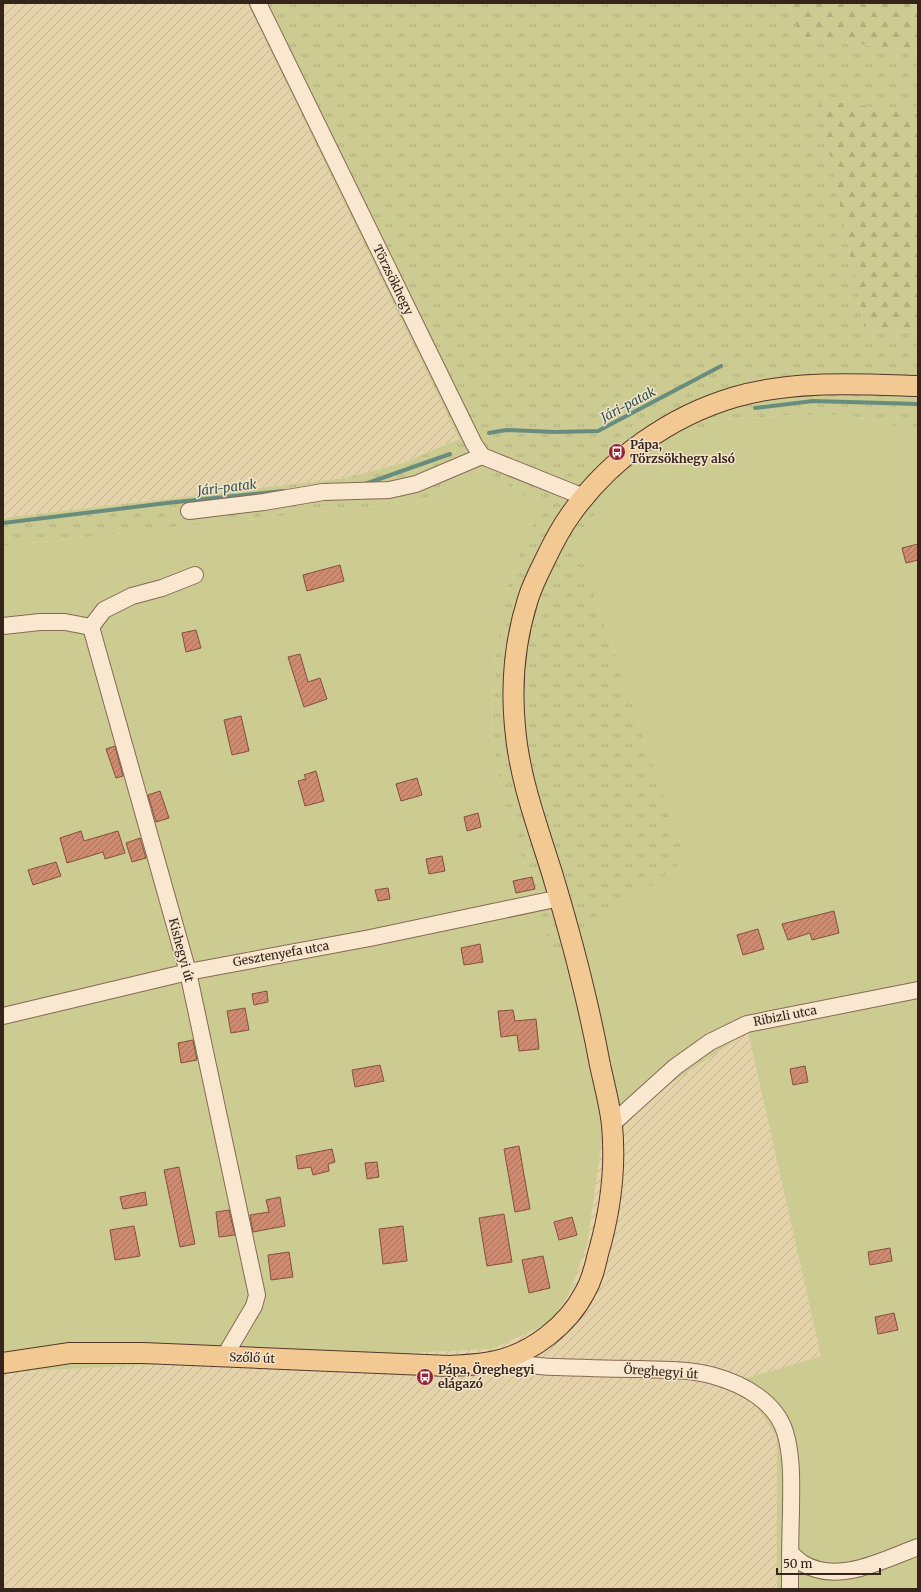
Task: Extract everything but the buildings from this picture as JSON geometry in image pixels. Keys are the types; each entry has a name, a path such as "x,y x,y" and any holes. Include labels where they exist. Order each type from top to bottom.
{"main road":[{"name":"Szőlő út","path":"3,1363 70,1353 143,1353 449,1366 486,1364 500,1361 521,1353 548,1336 569,1315 580,1302 592,1277 603,1236 611,1181 612,1124 589,1007 560,898 520,766 515,729 515,669 519,639 528,596 560,531 584,497 611,468 629,452 648,439 698,410 753,393 807,386 848,384 918,386"}],"street":[{"name":"Törzsökhegy","path":"258,3 474,444 482,456"},
{"path":"188,511 264,502 323,492 389,490 416,484 482,456 584,497"},
{"path":"3,626 40,622 65,622 91,627 104,610 132,596 162,588 195,575"},
{"name":"Kishegyi út","path":"91,627 188,972 257,1295 250,1312 224,1356"},
{"name":"Gesztenyefa utca","path":"3,1016 188,972 370,938 560,898"},
{"name":"Ribizli utca","path":"612,1124 675,1067 710,1042 747,1024 918,990"},
{"name":"Öreghegyi út","path":"500,1361 552,1367 678,1370 714,1376 737,1384 752,1393 773,1410 785,1431 791,1482 790,1589"},
{"path":"790,1553 802,1563 814,1568 832,1571 852,1570 918,1547"}],"shaded area":[{"path":"3,3 247,3 459,439 403,463 345,478 3,518"},
{"path":"748,1032 821,1356 722,1386 755,1404 777,1438 777,1589 3,1589 3,1372 492,1349 587,1245 603,1134 670,1084"}],"green space":[{"path":"247,3 789,3 799,36 918,52 918,113 820,101 865,330 918,332 918,431 849,415 793,415 721,420 575,539 686,859 554,961 501,792 491,734 496,656 502,602 518,558 478,465 423,501 3,546 3,518 345,478 403,463 459,439"},
{"path":"789,3 918,3 918,52 799,36"},
{"path":"819,100 918,113 918,332 865,330"},
{"path":"793,415 849,415 918,431 918,1589 777,1589 777,1438 755,1404 721,1386 821,1356 748,1032 670,1084 603,1134 587,1245 569,1294 551,1322 492,1349 3,1372 3,546 423,501 478,465 541,507 518,558 502,602 496,656 491,734 501,792 554,960 686,859 575,539 626,474 678,437 721,420"}],"waterway":[{"name":"Jári-patak","path":"489,433 506,430 555,432 598,431 721,366"},
{"name":"Jári-patak","path":"755,408 813,401 918,404"},
{"name":"Jári-patak","path":"365,484 450,454"},
{"name":"Jári-patak","path":"3,523 167,503 283,491"}],"place":[{"name":"Pápa, Törzsökhegy alsó","path":"617,452"},
{"name":"Pápa, Öreghegyi elágazó","path":"425,1377"}]}
